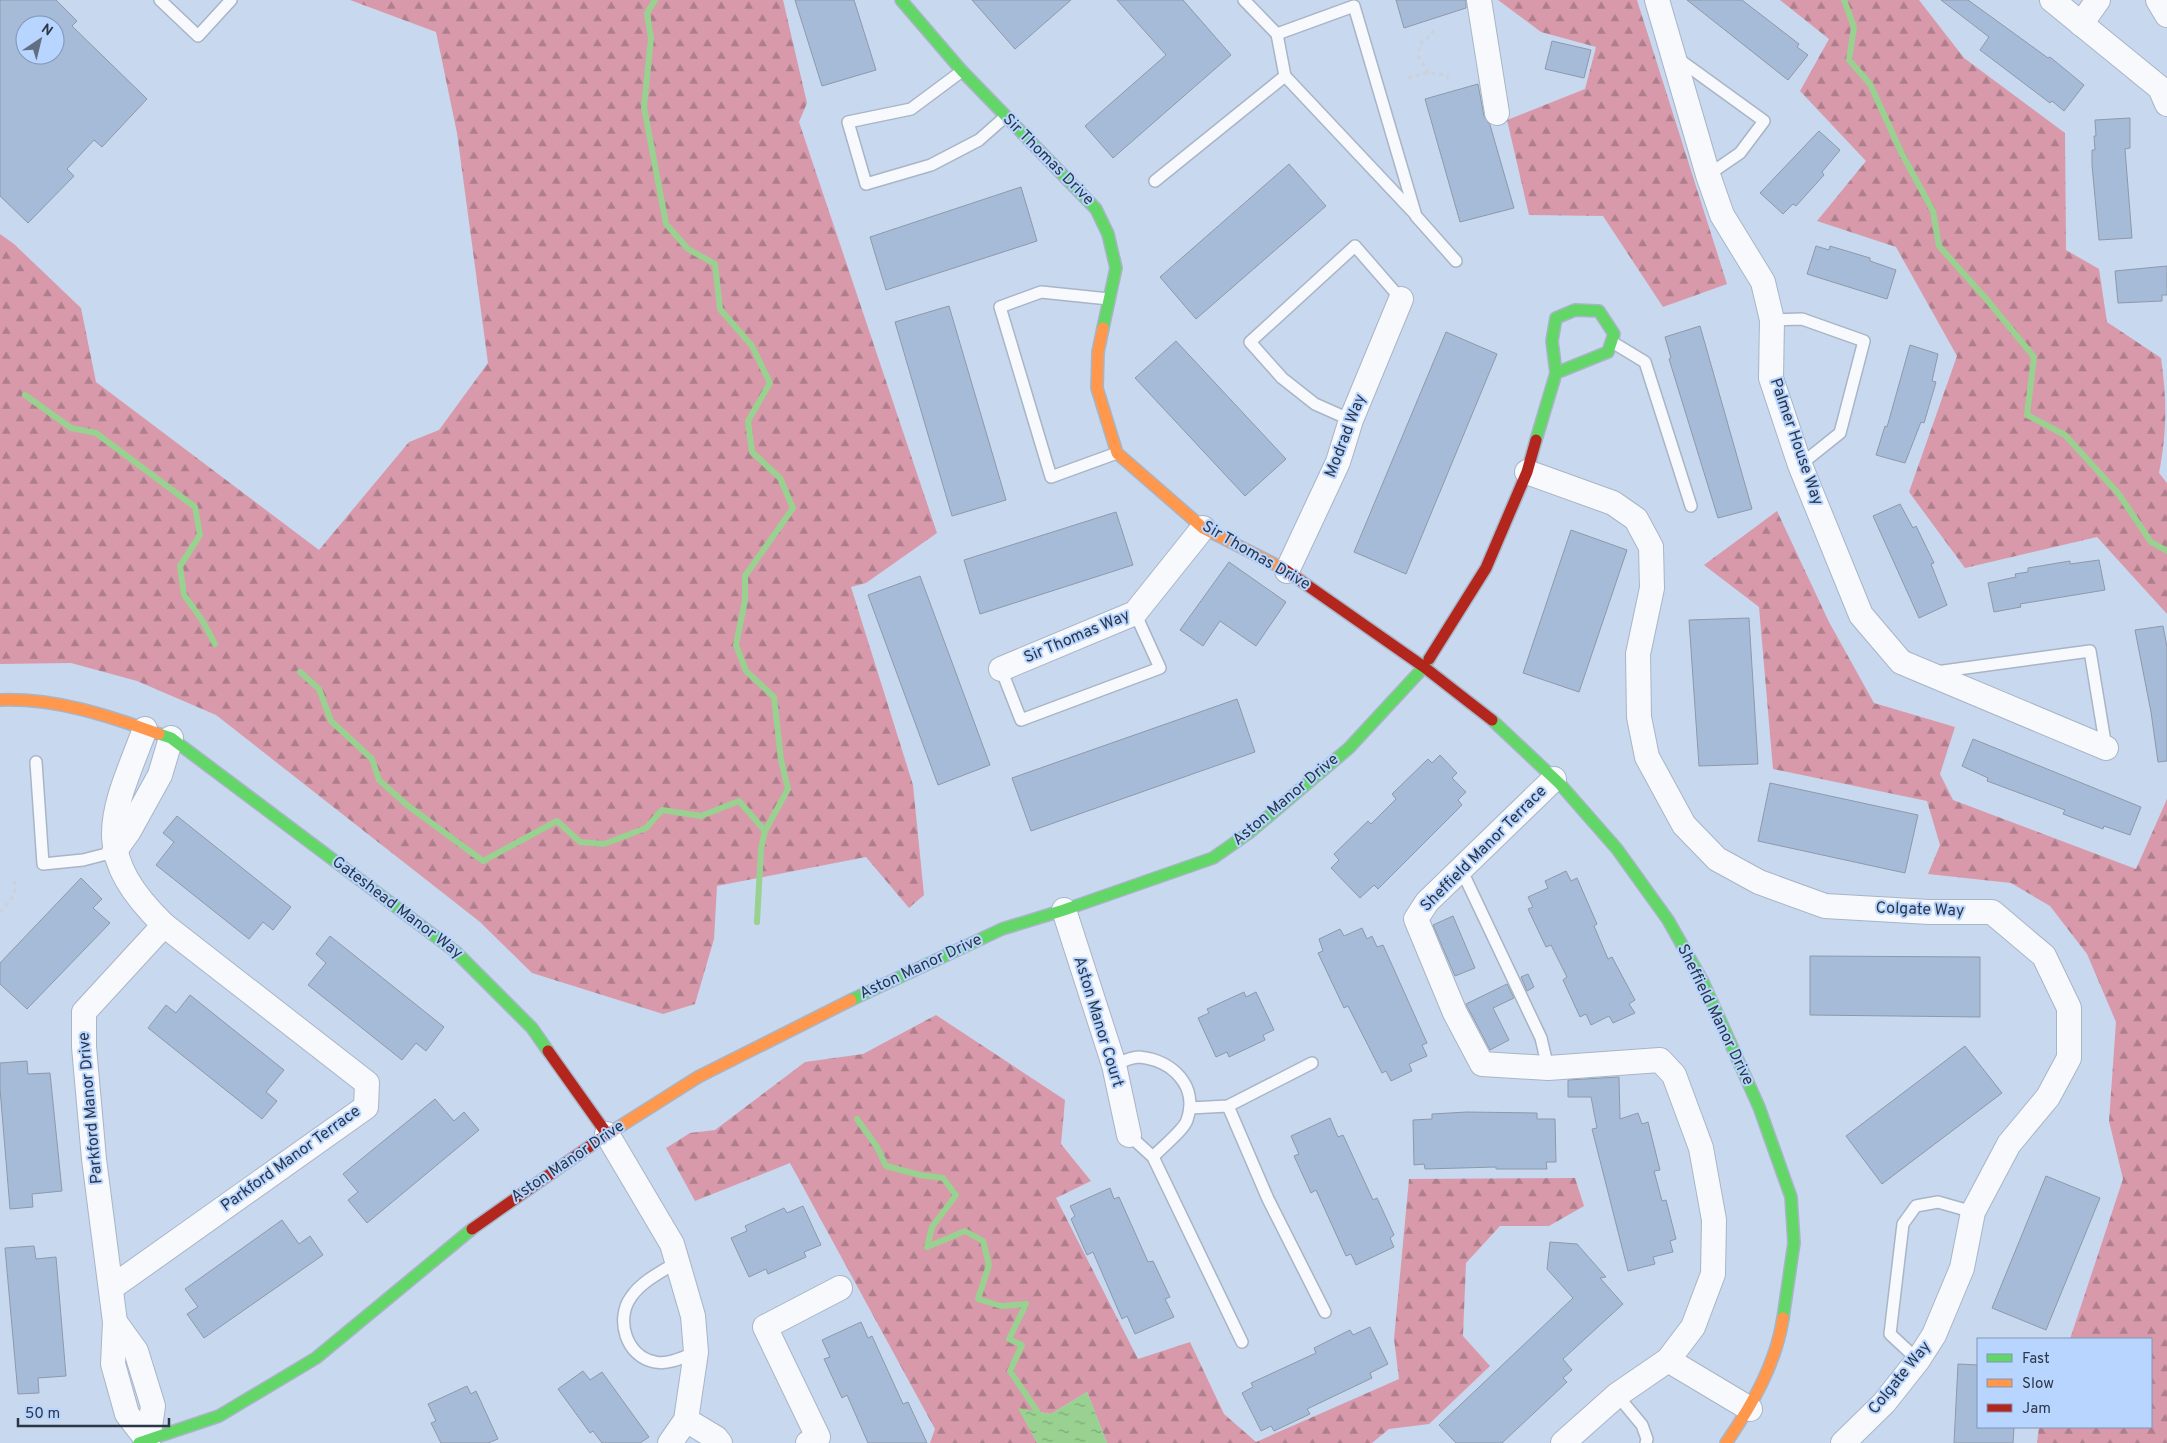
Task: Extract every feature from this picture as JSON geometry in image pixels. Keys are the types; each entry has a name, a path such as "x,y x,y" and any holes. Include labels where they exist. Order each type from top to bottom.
{"street":[{"name":"Sir Thomas Drive","path":"901,0 962,71 1096,209 1108,234 1116,268 1098,352 1097,388 1117,453 1204,528 1287,572 1424,668"},
{"path":"1479,0 1497,113"},
{"name":"Palmer House Way","path":"1657,0 1708,175 1722,215 1763,282 1772,320 1772,378 1800,464 1861,615 1901,662 2106,748"},
{"path":"2052,0 2160,88 2167,104"},
{"path":"2081,24 2098,0"},
{"name":"Modrad Way","path":"1287,572 1338,462 1351,420 1401,299"},
{"name":"Aston Manor Drive","path":"143,1442 219,1416 316,1358 478,1224 607,1134 698,1077 802,1023 1002,929 1064,910 1213,858 1250,832 1349,748 1424,668 1486,568 1527,472 1556,373 1552,340 1556,318 1575,310 1599,311 1614,334 1612,342"},
{"path":"1556,373 1608,352 1612,342"},
{"name":"Colgate Way","path":"1527,472 1613,503 1636,519 1651,547 1652,588 1638,654 1639,717 1646,757 1684,825 1717,859 1759,882 1825,906 1928,912 1992,912 2044,956 2069,1008 2069,1058 2048,1097 2009,1144 1973,1212 1962,1268 1934,1335 1918,1360 1884,1403 1843,1443"},
{"name":"Sir Thomas Way","path":"1001,669 1135,613 1204,528"},
{"name":"Sheffield Manor Drive","path":"1424,668 1490,718 1554,779 1617,849 1668,920 1703,982 1759,1107 1791,1197 1794,1243 1782,1326 1769,1368 1750,1410 1726,1443"},
{"name":"Gateshead Manor Way","path":"0,700 56,703 171,738 456,952 532,1028 607,1134 672,1244 693,1316 696,1352 686,1420"},
{"path":"145,729 122,786 116,808 114,852 122,873 144,905 164,925"},
{"path":"114,852 130,831 160,775 171,738"},
{"name":"Sheffield Manor Terrace","path":"1554,779 1427,902 1416,919 1455,1013 1482,1064 1548,1068 1660,1060 1674,1075 1701,1148 1714,1220 1713,1274 1693,1327 1668,1360 1617,1395 1563,1443"},
{"name":"Aston Manor Court","path":"1064,910 1114,1065 1129,1135"},
{"name":"Parkford Manor Drive","path":"143,1442 153,1406 136,1351 115,1322 94,1159 84,1047 84,1012 164,925"},
{"name":"Parkford Manor Terrace","path":"111,1288 366,1108 366,1083 164,925"},
{"path":"808,1443 818,1438 765,1327 840,1288"},
{"path":"1668,1360 1750,1410"},
{"path":"670,1443 686,1420 716,1438 720,1443"}],"lane":[{"path":"160,0 198,36 231,0"},
{"path":"1244,0 1277,34 1285,76 1456,261"},
{"path":"1277,34 1354,6 1416,216"},
{"path":"1673,55 1764,121 1740,152 1708,175"},
{"path":"962,71 911,109 848,122 866,184 931,164 979,140 1005,117"},
{"path":"1155,181 1285,76"},
{"path":"1351,420 1315,404 1282,378 1250,342 1355,246 1401,299"},
{"path":"1109,300 1041,292 1000,307 1051,477 1117,453"},
{"path":"1772,320 1802,319 1864,341 1840,433 1800,464"},
{"path":"1612,342 1644,362 1691,506"},
{"path":"1001,669 1020,720 1160,668 1135,613"},
{"path":"1928,674 2090,651 2106,748"},
{"path":"36,762 43,864 83,860 114,852"},
{"path":"1462,869 1541,1038 1548,1068"},
{"path":"1114,1065 1137,1057 1162,1062 1181,1077 1191,1100 1187,1122 1153,1156"},
{"path":"1190,1108 1228,1106 1312,1063"},
{"path":"1228,1106 1268,1199 1325,1312"},
{"path":"1129,1135 1153,1156 1242,1342"},
{"path":"1918,1360 1890,1334 1903,1224 1916,1206 1923,1204 1938,1202 1973,1212"},
{"path":"677,1262 642,1285 630,1298 623,1314 624,1334 636,1352 655,1362 675,1360 696,1352"},
{"path":"1617,1395 1642,1425 1648,1439 1646,1443"}],"path":[{"path":"1428,73 1420,57 1419,45 1432,34 1434,27"},
{"path":"1408,78 1428,73 1446,75 1449,81"},
{"path":"0,911 3,910 15,893 14,879"}],"green space":[{"path":"350,0 783,0 807,103 799,122 937,533 866,583 851,587 913,785 924,895 909,908 866,857 717,886 714,939 695,1004 663,1014 532,973 480,922 216,715 137,681 71,663 0,664 0,234 14,244 81,308 96,382 319,550 409,442 439,430 488,363 457,133 436,32"},
{"path":"1498,0 1637,0 1727,284 1663,307 1603,216 1529,215 1507,120 1585,89 1596,47 1541,32"},
{"path":"1780,0 1919,0 1964,58 2065,133 2066,250 2099,269 2107,322 2161,358 2165,416 2164,444 2159,473 2167,483 2167,614 2097,537 1965,568 1909,492 1957,356 1896,247 1817,221 1866,161 1800,91 1829,39"},
{"path":"1777,511 1829,622 1874,703 1955,727 1940,774 1953,800 2136,869 2167,799 2167,1443 2037,1443 2039,1428 2152,1428 2152,1338 2070,1338 2123,1179 2109,1121 2116,1022 2087,954 2050,906 2011,883 1928,874 1940,845 1927,801 1773,769 1759,607 1704,565"},
{"path":"936,1015 1065,1100 1061,1144 1091,1181 1056,1198 1138,1359 1190,1342 1224,1414 1256,1442 1399,1379 1394,1339 1409,1179 1575,1178 1584,1206 1549,1226 1500,1226 1466,1263 1463,1336 1490,1366 1429,1424 1389,1429 1372,1443 1107,1443 1087,1392 1051,1414 1019,1409 1037,1443 930,1443 935,1429 790,1163 695,1201 666,1148 690,1133 715,1130 805,1062 863,1054"}],"water":[{"path":"1087,1392 1107,1443 1037,1443 1018,1408 1051,1414"}],"building":[{"path":"0,0 56,0 77,21 72,26 147,99 102,147 94,140 67,169 74,176 28,223 0,196"},
{"path":"795,0 854,0 876,70 822,86"},
{"path":"972,0 1071,0 1015,49"},
{"path":"1117,0 1183,0 1231,55 1113,158 1085,126 1166,55"},
{"path":"1396,0 1466,0 1466,8 1404,28"},
{"path":"1687,0 1742,0 1799,44 1797,47 1808,55 1788,80"},
{"path":"1941,0 1968,0 2048,58 2050,57 2084,85 2064,111 2052,101 2050,103 1980,50 1989,37"},
{"path":"1552,41 1591,50 1584,78 1545,69"},
{"path":"1478,84 1484,116 1490,125 1514,208 1460,222 1425,99"},
{"path":"2130,118 2130,148 2125,149 2132,238 2099,240 2092,165 2092,150 2095,150 2094,136 2096,136 2095,120"},
{"path":"1819,131 1840,150 1822,172 1824,175 1796,206 1793,204 1783,214 1760,193"},
{"path":"1289,164 1326,206 1196,319 1160,277"},
{"path":"1021,187 1037,241 886,290 870,237"},
{"path":"1816,246 1829,250 1830,246 1870,258 1870,261 1896,270 1887,299 1807,274"},
{"path":"2167,266 2167,295 2162,295 2162,301 2118,303 2115,271"},
{"path":"949,306 1006,500 952,516 895,322"},
{"path":"1700,326 1752,509 1718,518 1669,359 1671,358 1665,337"},
{"path":"1446,332 1497,354 1406,574 1354,552"},
{"path":"1176,341 1286,459 1245,496 1135,378"},
{"path":"1910,345 1938,354 1932,381 1936,382 1924,423 1921,422 1905,463 1876,455 1885,426 1887,427"},
{"path":"1900,504 1913,528 1916,526 1934,563 1931,564 1947,605 1919,618 1873,516"},
{"path":"1116,512 1133,565 980,614 964,560"},
{"path":"1571,530 1627,550 1579,692 1523,673"},
{"path":"2099,560 2105,590 2020,604 2021,607 1994,612 1988,583 2016,577 2015,574 2028,572 2028,568 2070,561 2070,564"},
{"path":"1229,562 1286,602 1256,646 1220,621 1203,646 1180,630"},
{"path":"920,576 990,765 938,785 868,595"},
{"path":"1749,618 1758,764 1699,766 1689,620"},
{"path":"2163,626 2167,647 2167,761 2158,762 2151,712 2135,630"},
{"path":"1237,699 1255,752 1031,831 1012,778"},
{"path":"1973,739 2141,807 2130,835 2104,826 2103,829 2063,814 2065,810 1987,781 1988,778 1962,766"},
{"path":"1440,755 1457,773 1452,778 1466,792 1458,800 1462,805 1378,889 1374,885 1360,898 1331,868 1339,860 1334,854 1368,821 1371,824 1396,799 1392,794 1428,759 1432,763"},
{"path":"1770,783 1918,815 1905,873 1758,841"},
{"path":"177,816 291,907 273,930 263,922 249,939 156,865 174,842 163,833"},
{"path":"1566,871 1571,881 1577,878 1597,924 1594,926 1608,959 1612,957 1635,1000 1629,1004 1635,1013 1613,1023 1609,1016 1591,1025 1586,1014 1580,1017 1563,980 1567,977 1551,945 1546,947 1528,909 1533,907 1528,897 1548,888 1545,881"},
{"path":"81,878 102,899 93,908 110,923 27,1009 0,984 0,963"},
{"path":"1453,916 1475,968 1455,976 1433,925"},
{"path":"1362,928 1367,939 1372,936 1377,947 1383,945 1427,1043 1422,1045 1427,1056 1409,1064 1412,1071 1391,1081 1386,1071 1382,1073 1348,1006 1344,1008 1318,953 1323,951 1319,939 1340,929 1344,936"},
{"path":"330,936 444,1027 426,1051 416,1043 402,1060 308,985 326,963 316,954"},
{"path":"1810,956 1980,957 1980,1017 1810,1015"},
{"path":"1528,974 1534,987 1527,991 1521,977"},
{"path":"1507,984 1514,998 1493,1008 1509,1040 1490,1050 1466,1004"},
{"path":"1244,992 1246,997 1256,992 1274,1030 1263,1035 1265,1040 1229,1057 1227,1052 1216,1057 1198,1018 1209,1013 1207,1009"},
{"path":"190,995 284,1070 266,1092 277,1101 262,1119 148,1028 166,1005 176,1013"},
{"path":"1965,1046 2002,1093 1882,1184 1846,1136"},
{"path":"27,1061 28,1074 50,1073 62,1191 32,1194 33,1207 10,1209 0,1089 0,1063"},
{"path":"1619,1077 1620,1119 1638,1113 1642,1124 1648,1122 1660,1170 1654,1171 1662,1201 1666,1200 1676,1239 1670,1241 1673,1252 1653,1257 1655,1264 1628,1271 1592,1129 1597,1128 1591,1097 1568,1097 1568,1080"},
{"path":"435,1099 454,1121 464,1112 479,1130 367,1223 348,1200 358,1192 343,1174"},
{"path":"1467,1112 1537,1113 1537,1119 1555,1119 1556,1162 1546,1162 1547,1169 1496,1169 1496,1167 1425,1169 1424,1164 1414,1165 1413,1120 1432,1119 1432,1114"},
{"path":"1330,1118 1338,1137 1343,1135 1373,1200 1377,1198 1394,1235 1390,1238 1394,1247 1356,1265 1351,1254 1346,1256 1316,1190 1311,1193 1294,1156 1299,1154 1291,1136"},
{"path":"2046,1176 2100,1198 2046,1330 1992,1308"},
{"path":"1110,1188 1114,1199 1119,1197 1148,1262 1153,1261 1170,1297 1165,1299 1174,1317 1135,1334 1127,1316 1122,1319 1093,1252 1087,1255 1071,1219 1075,1216 1070,1206"},
{"path":"803,1206 821,1245 804,1252 806,1257 768,1274 766,1269 749,1277 731,1238 747,1231 745,1226 784,1208 787,1213"},
{"path":"282,1220 299,1244 310,1236 323,1255 204,1338 187,1314 198,1307 185,1289"},
{"path":"1550,1242 1577,1244 1606,1277 1600,1278 1623,1304 1563,1359 1572,1370 1563,1378 1567,1382 1502,1443 1456,1443 1439,1425 1573,1298 1547,1269"},
{"path":"34,1246 36,1259 56,1257 66,1376 38,1378 39,1393 18,1394 5,1248"},
{"path":"861,1322 868,1338 872,1336 903,1404 908,1402 927,1443 868,1443 847,1395 842,1398 824,1359 830,1357 822,1340"},
{"path":"1370,1327 1388,1364 1370,1373 1372,1378 1307,1409 1310,1414 1274,1431 1271,1426 1261,1431 1242,1393 1253,1387 1251,1383 1316,1353 1314,1348 1350,1330 1353,1335"},
{"path":"1958,1364 1977,1365 1977,1428 2014,1428 2013,1443 1954,1443"},
{"path":"583,1371 590,1380 602,1372 649,1437 640,1443 602,1443 593,1431 590,1433 558,1389"},
{"path":"467,1386 471,1394 476,1391 498,1439 488,1443 441,1443 431,1423 436,1421 428,1404"}],"waterway":[{"path":"655,0 647,13 651,38 644,107 666,224 688,249 715,264 720,309 752,346 770,383 748,421 752,452 780,478 793,508 745,576 745,600 736,645 746,671 774,697 781,760 788,789 765,831 761,849 757,922"},
{"path":"1844,0 1854,27 1849,60 1870,84 1902,154 1933,211 1939,246 2034,357 2027,415 2065,435 2118,493 2151,542 2167,551"},
{"path":"25,395 71,428 96,433 195,507 200,535 180,566 184,595 202,620 215,644"},
{"path":"300,672 319,689 331,721 372,759 379,780 407,805 483,861 557,821 580,842 604,844 646,828 662,810 701,816 739,801 765,831"},
{"path":"857,1119 877,1147 886,1166 920,1175 943,1178 956,1195 932,1227 927,1247 965,1231 983,1241 989,1265 978,1299 1001,1306 1026,1304 1009,1339 1022,1345 1010,1371 1037,1411"}],"traffic: fast":[{"path":"901,0 962,71 1096,209 1108,234 1116,268 1103,328"},
{"path":"1536,440 1556,373 1608,352 1614,334 1599,311 1575,310 1556,318 1552,341 1556,373"},
{"path":"851,1000 1002,929 1064,910 1213,858 1250,832 1349,748 1424,667 1429,659"},
{"path":"1492,720 1560,784 1617,849 1668,920 1703,982 1759,1107 1791,1197 1794,1243 1783,1318"},
{"path":"159,734 171,738 456,952 532,1028 548,1051"},
{"path":"139,1443 219,1416 316,1358 472,1229"}],"traffic: slow":[{"path":"1103,328 1098,352 1097,388 1117,453 1203,528 1284,569"},
{"path":"0,700 41,702 81,709 159,734"},
{"path":"600,1139 698,1077 851,1000"},
{"path":"1726,1443 1762,1384 1775,1352 1783,1318"}],"traffic: jam":[{"path":"1429,659 1486,568 1527,472 1536,440"},
{"path":"1284,569 1424,667 1492,720"},
{"path":"548,1051 607,1134"},
{"path":"472,1229 600,1139"}]}
